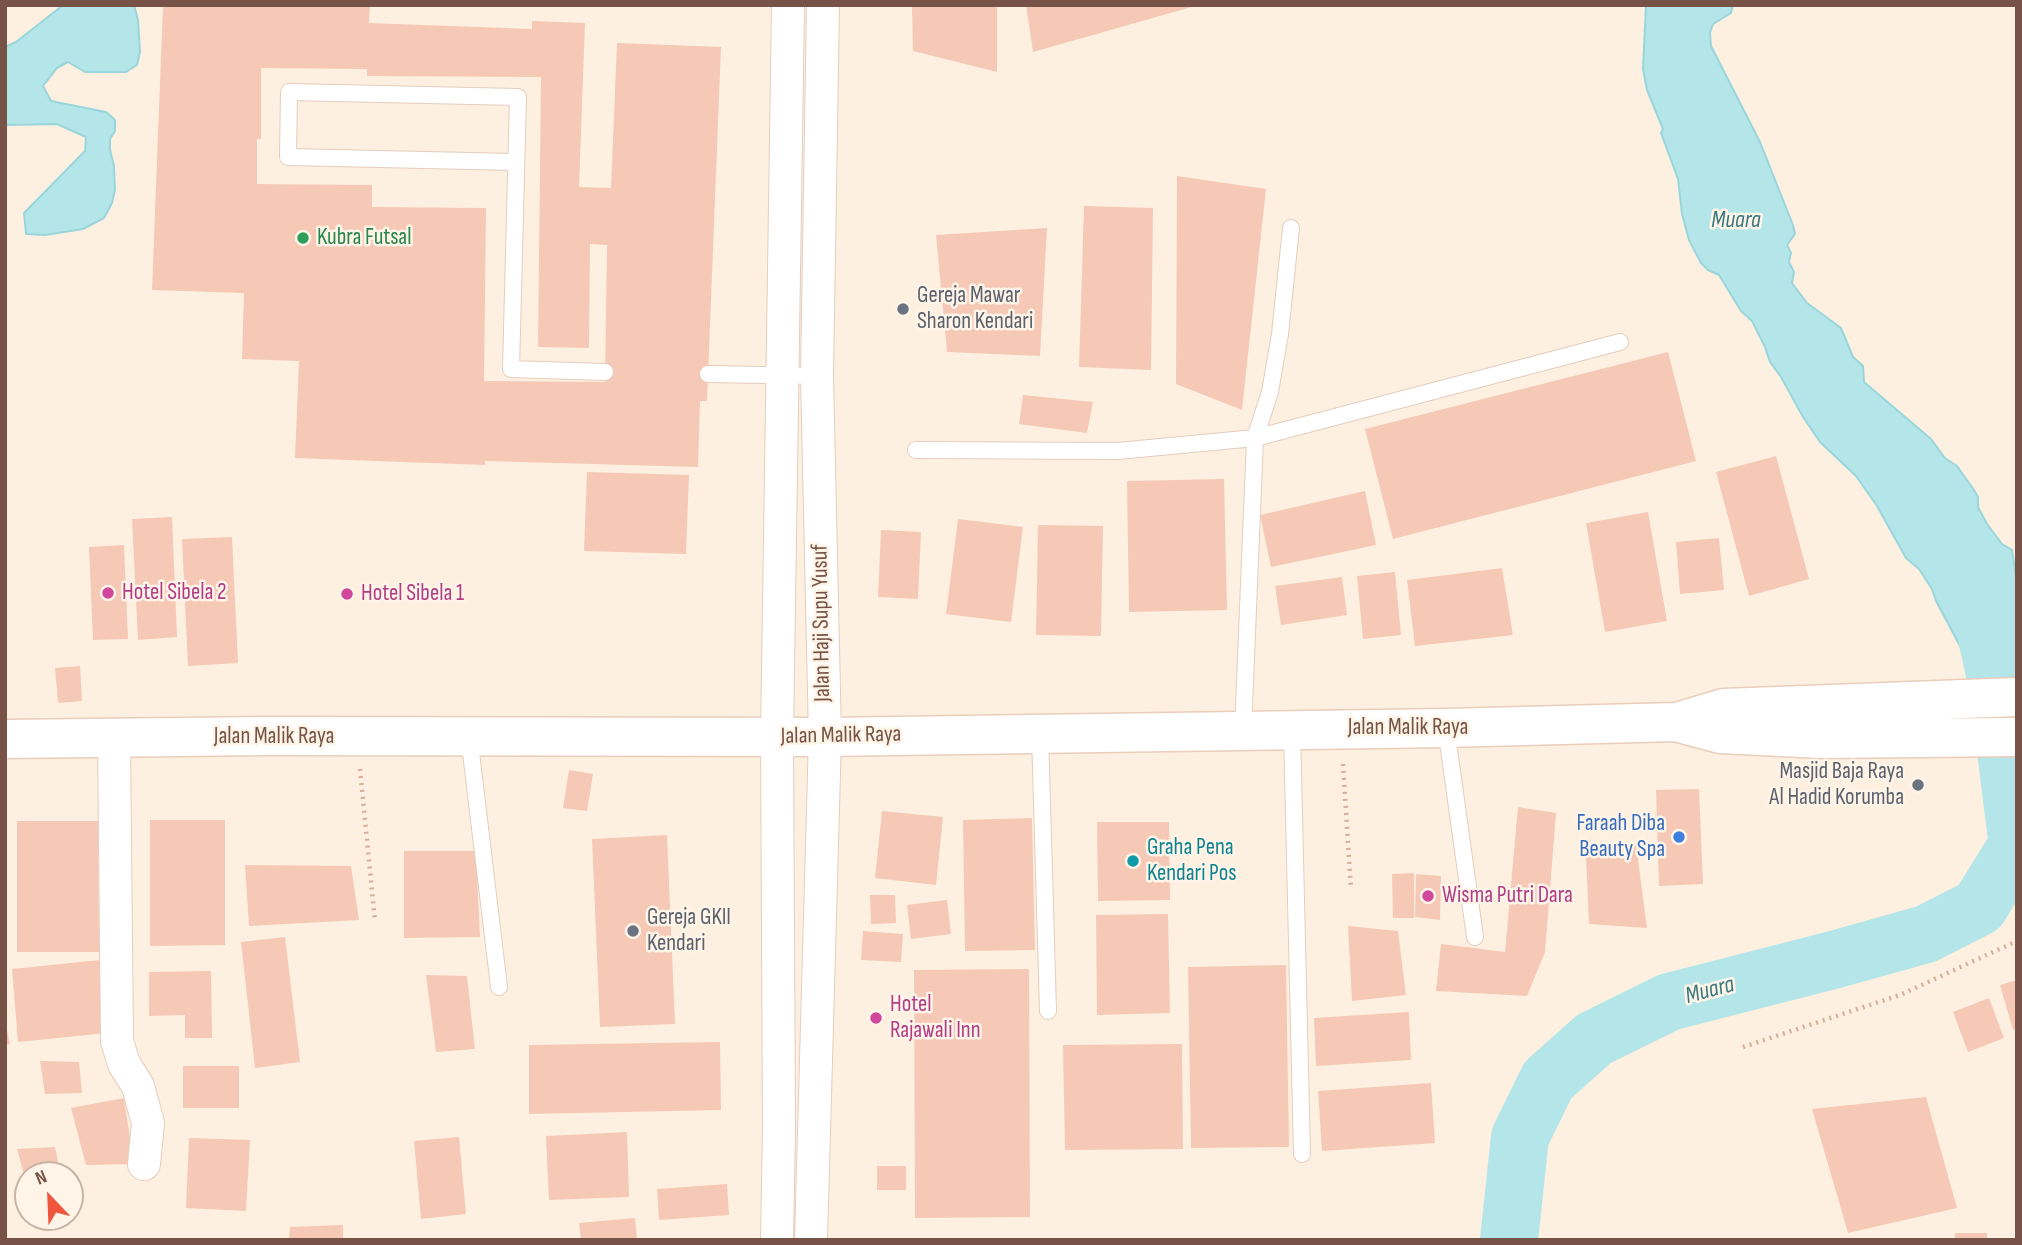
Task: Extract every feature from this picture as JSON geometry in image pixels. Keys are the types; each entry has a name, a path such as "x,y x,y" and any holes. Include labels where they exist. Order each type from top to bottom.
{"street":[{"name":"Jalan Haji Supu Yusuf","path":"777,1240 777,737 788,5"},
{"name":"Jalan Haji Supu Yusuf","path":"811,1240 825,737 817,376 823,5"},
{"path":"1677,722 1724,708 2017,697"},
{"name":"Jalan Malik Raya","path":"5,739 825,737 1677,722"},
{"path":"1677,722 1720,734 1823,739 2001,737"},
{"path":"114,738 117,1041 124,1064 138,1086 148,1123 144,1164"}],"lane":[{"path":"516,162 288,157 289,92 518,97 511,369 605,372"},
{"path":"1243,731 1255,438 1270,393 1291,228"},
{"path":"916,450 1118,451 1255,438 1620,342"},
{"path":"708,374 817,376"},
{"path":"1292,728 1302,1154"},
{"path":"1446,728 1475,937"},
{"path":"1040,733 1048,1011"},
{"path":"468,736 499,987"}],"path":[{"path":"1341,728 1351,889"},
{"path":"357,737 374,920"},
{"path":"1743,1047 1900,995 2017,941"}],"water":[{"path":"63,5 134,5 140,52 137,65 126,72 85,72 68,62 57,68 43,86 51,101 106,112 115,120 110,150 115,190 104,218 83,229 45,235 26,234 24,213 85,151 86,137 57,124 5,125 5,47 16,42"},
{"name":"Muara","path":"1646,5 1733,5 1731,13 1713,24 1710,33 1711,46 1760,142 1793,225 1795,234 1787,245 1791,253 1789,262 1794,272 1792,283 1807,303 1841,328 1853,357 1863,366 1864,382 1931,439 1945,458 1957,466 1978,497 1978,507 1987,524 2002,544 2012,550 2017,583 2017,687 1979,684 1932,589 1919,569 1906,558 1877,506 1856,476 1820,442 1803,417 1770,362 1752,321 1741,311 1719,275 1701,263 1689,240 1682,214 1678,179 1661,133 1663,129 1647,90 1643,69"}],"building":[{"path":"163,5 370,5 369,23 532,29 532,21 585,23 579,187 611,188 617,43 721,47 707,401 700,401 698,467 485,461 485,465 295,458 299,361 242,359 244,293 152,290","holes":["261,68 367,69 367,76 541,77 538,347 589,348 590,244 607,245 605,382 484,381 486,208 372,207 372,185 257,184 257,139 261,139"]},
{"path":"912,5 997,6 997,72 913,51"},
{"path":"1026,5 1195,5 1195,6 1033,52"},
{"path":"1177,176 1266,189 1242,410 1176,384"},
{"path":"1084,206 1153,208 1151,370 1079,367"},
{"path":"1047,228 1040,356 947,352 936,235"},
{"path":"1668,352 1696,461 1393,539 1365,429"},
{"path":"1023,395 1093,402 1087,433 1019,424"},
{"path":"1776,456 1809,579 1749,596 1716,472"},
{"path":"587,472 689,475 686,554 584,551"},
{"path":"1224,479 1227,610 1129,612 1127,481"},
{"path":"1365,491 1376,545 1271,567 1260,515"},
{"path":"1648,512 1667,621 1605,632 1586,523"},
{"path":"172,517 177,637 138,640 132,519"},
{"path":"958,519 1023,527 1011,622 946,614"},
{"path":"1038,525 1103,526 1101,636 1036,635"},
{"path":"881,530 921,532 918,599 878,597"},
{"path":"232,537 238,663 188,666 182,539"},
{"path":"1719,538 1724,590 1680,594 1676,542"},
{"name":"Hotel Sibela 2","path":"124,545 128,639 93,640 89,547"},
{"path":"1502,568 1513,635 1415,646 1407,580"},
{"path":"1395,572 1401,635 1363,639 1357,576"},
{"path":"1342,577 1347,615 1281,625 1275,586"},
{"path":"80,666 82,701 58,703 55,668"},
{"path":"569,770 593,774 587,811 563,808"},
{"name":"Faraah Diba Beauty Spa","path":"1699,789 1703,884 1659,886 1656,790"},
{"path":"1518,807 1556,813 1545,952 1527,996 1436,991 1441,944 1505,952"},
{"path":"882,811 943,817 936,885 875,878"},
{"path":"1032,818 1035,950 965,951 963,820"},
{"path":"150,820 225,820 225,945 150,946"},
{"path":"17,821 98,821 99,952 17,952"},
{"name":"Graha Pena Kendari Pos","path":"1097,822 1169,822 1170,900 1098,901"},
{"name":"Gereja GKII Kendari","path":"667,835 675,1024 600,1027 592,839"},
{"path":"1636,844 1647,928 1589,924 1586,856"},
{"path":"404,851 476,851 480,937 404,938"},
{"path":"245,865 351,866 359,920 249,926"},
{"path":"1414,873 1414,918 1393,918 1392,874"},
{"name":"Wisma Putri Dara","path":"1416,874 1441,876 1440,920 1415,917"},
{"path":"870,895 895,895 896,923 871,924"},
{"path":"947,900 951,934 911,939 907,905"},
{"path":"1168,914 1170,1013 1097,1015 1096,915"},
{"path":"1348,926 1398,931 1406,995 1352,1001"},
{"path":"863,931 903,934 901,962 861,960"},
{"path":"285,937 300,1062 255,1068 241,942"},
{"path":"100,960 107,1033 18,1042 12,969"},
{"path":"1286,965 1289,1147 1191,1148 1188,967"},
{"path":"1029,969 1030,1217 915,1218 914,970"},
{"path":"211,971 212,1038 185,1038 185,1015 149,1016 149,972"},
{"path":"426,975 467,976 475,1049 436,1052"},
{"path":"2017,980 2017,1029 2013,1030 2000,985"},
{"path":"1989,998 2004,1038 1968,1052 1953,1012"},
{"path":"1409,1012 1411,1060 1316,1066 1314,1018"},
{"path":"5,1020 10,1044 5,1045"},
{"path":"720,1042 721,1110 529,1114 529,1045"},
{"path":"1182,1044 1183,1149 1065,1150 1063,1045"},
{"path":"40,1061 79,1062 82,1093 45,1094"},
{"path":"183,1066 239,1066 239,1108 183,1108"},
{"path":"1431,1083 1435,1143 1322,1151 1318,1091"},
{"path":"1926,1097 1957,1208 1848,1233 1812,1109"},
{"path":"124,1098 134,1164 86,1165 71,1108"},
{"path":"627,1132 629,1197 549,1200 546,1136"},
{"path":"459,1137 466,1214 421,1219 414,1141"},
{"path":"189,1138 250,1140 246,1211 186,1208"},
{"path":"55,1147 58,1161 20,1161 17,1149"},
{"path":"877,1166 906,1166 906,1190 877,1190"},
{"path":"727,1184 729,1215 659,1220 657,1189"},
{"path":"635,1218 637,1240 581,1240 579,1223"},
{"path":"343,1225 343,1240 289,1240 290,1227"},
{"path":"1955,1233 1987,1233 1987,1240 1955,1240"}],"waterway":[{"name":"Muara","path":"1987,638 1998,687 2017,839"},
{"name":"Muara","path":"1509,1240 1520,1137 1548,1080 1594,1039 1669,1002 1926,934 1979,907 2017,846"}],"place":[{"name":"Kubra Futsal","path":"303,238"},
{"name":"Gereja Mawar Sharon Kendari","path":"903,309"},
{"name":"Hotel Sibela 2","path":"108,593"},
{"name":"Hotel Sibela 1","path":"347,594"},
{"name":"Masjid Baja Raya Al Hadid Korumba","path":"1918,785"},
{"name":"Faraah Diba Beauty Spa","path":"1679,837"},
{"name":"Graha Pena Kendari Pos","path":"1133,861"},
{"name":"Wisma Putri Dara","path":"1428,896"},
{"name":"Gereja GKII Kendari","path":"633,931"},
{"name":"Hotel Rajawali Inn","path":"876,1018"}]}
